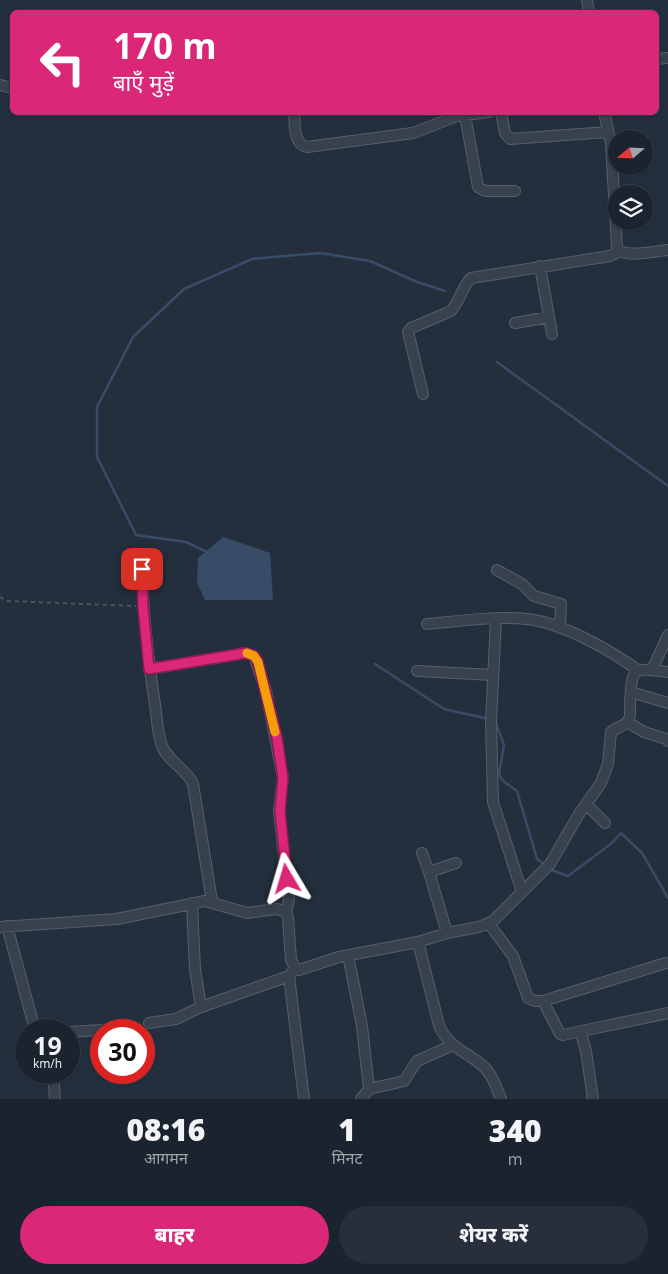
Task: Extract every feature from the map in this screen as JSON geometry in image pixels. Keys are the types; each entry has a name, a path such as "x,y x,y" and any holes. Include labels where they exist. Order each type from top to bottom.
{"street":[{"path":"294,115 298,142 302,146 307,147 413,133 432,127 447,116 465,115 478,187 485,191 515,192"},
{"path":"502,115 505,133 510,139 608,132 605,115"},
{"path":"613,175 616,241 620,252"},
{"path":"423,394 408,332 411,328 451,311 466,283 472,278 610,256 620,252 628,254 668,250"},
{"path":"540,266 552,334"},
{"path":"514,324 549,317"},
{"path":"142,569 143,607 149,669 161,744 170,758 184,769 193,784 212,902"},
{"path":"497,570 522,584 534,596 561,604 560,628"},
{"path":"496,618 491,719 493,802 522,892"},
{"path":"427,624 496,618 528,620 560,628 610,652 638,670 668,672"},
{"path":"652,670 668,635"},
{"path":"149,669 246,653 254,656 266,691 277,738 284,786 279,805 289,899 286,912 288,917 304,1099"},
{"path":"155,1023 176,1019 201,1006 292,972 348,956 418,942 488,924 546,867 605,775 611,732 627,722 630,715 631,680 638,670"},
{"path":"417,671 493,675"},
{"path":"631,692 668,703"},
{"path":"627,722 644,732 666,738 668,741"},
{"path":"586,804 605,823"},
{"path":"422,853 448,933"},
{"path":"429,872 456,863"},
{"path":"32,1019 4,927 117,920 192,903 212,902 247,913 277,909 286,912"},
{"path":"192,903 196,976 201,1006"},
{"path":"488,924 499,935 513,956 528,998 535,1001 543,1001 666,963"},
{"path":"418,942 443,1035 453,1045 483,1065 491,1076 501,1099"},
{"path":"348,956 362,1026 369,1089"},
{"path":"543,1001 560,1034 563,1035 668,1013"},
{"path":"577,1032 583,1039 586,1051 593,1099"},
{"path":"360,1099 369,1089 404,1081 417,1061 453,1045"},
{"path":"54,1084 55,1099"}],"path":[{"path":"0,597 7,601 143,607"}],"water":[{"path":"223,537 270,553 273,600 205,600 197,583 198,558"}],"waterway":[{"path":"207,552 186,542 136,535 97,457 97,407 133,337 184,289 252,259 320,253 370,261 417,282 445,291"},
{"path":"497,362 668,486"},
{"path":"375,664 444,709 489,719"},
{"path":"495,721 504,745 499,774 503,781 517,791 537,859 545,865"},
{"path":"549,869 568,876 612,843 621,833 642,853 668,898"}],"slow traffic":[{"path":"247,653 254,656 258,662 275,732"}],"route":[{"path":"142,569 143,607 149,669 246,653 254,656 258,662 277,738 283,778 284,786 280,801 280,811 287,879"}]}
